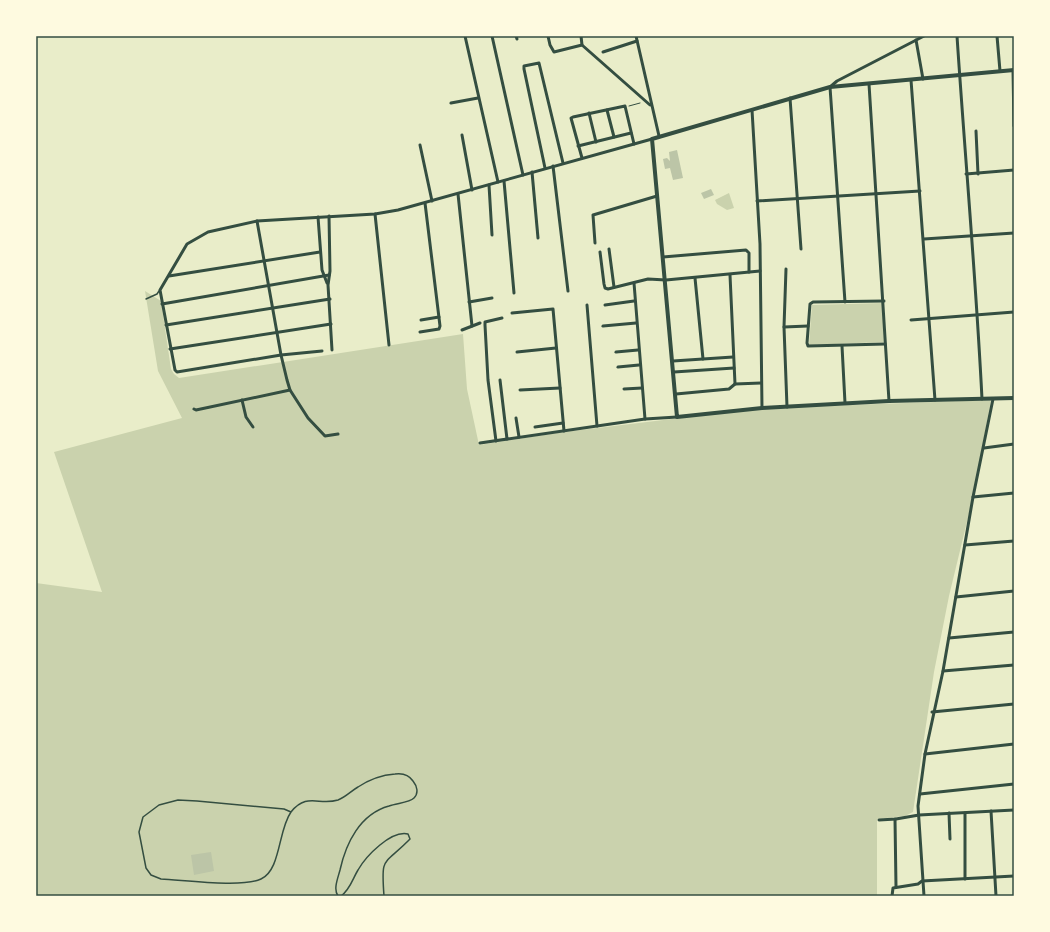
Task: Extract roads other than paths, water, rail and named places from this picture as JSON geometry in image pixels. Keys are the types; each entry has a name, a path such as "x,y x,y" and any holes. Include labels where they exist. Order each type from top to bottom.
{"street":[{"path":"465,36 498,182"},
{"path":"492,36 523,175"},
{"path":"548,36 550,45 554,52 582,46"},
{"path":"581,36 582,46 651,106"},
{"path":"636,36 659,136"},
{"path":"830,87 837,81 924,36"},
{"path":"957,36 966,174 978,315 982,399"},
{"path":"997,36 1000,71"},
{"path":"916,40 923,79"},
{"path":"603,52 637,41"},
{"path":"545,168 524,69 526,64 539,63 563,163"},
{"path":"322,351 281,355 177,372 175,370 170,349 160,290 187,244 196,238 221,229 257,221 318,216 375,214 425,203 830,87 1013,70 1014,126"},
{"path":"911,80 935,400"},
{"path":"868,84 877,194 884,300 885,344 890,401"},
{"path":"830,87 845,302"},
{"path":"451,103 478,98"},
{"path":"790,98 801,249"},
{"path":"582,158 571,118 589,113 625,106 634,144"},
{"path":"607,110 614,137"},
{"path":"752,110 760,271 762,408"},
{"path":"589,113 596,142"},
{"path":"976,131 978,174"},
{"path":"578,146 631,133"},
{"path":"462,136 472,190"},
{"path":"652,138 666,280 677,417"},
{"path":"420,145 432,201"},
{"path":"553,166 568,291"},
{"path":"966,174 1014,170"},
{"path":"532,172 538,238"},
{"path":"504,181 514,293"},
{"path":"489,185 492,235"},
{"path":"757,201 920,191"},
{"path":"458,194 472,326"},
{"path":"595,243 593,215 657,196"},
{"path":"420,332 439,328 439,317 425,203"},
{"path":"375,214 389,345"},
{"path":"318,216 320,252 324,276 328,284"},
{"path":"329,216 328,284 332,350"},
{"path":"257,221 281,355 290,390 308,418 325,436 338,434"},
{"path":"924,239 1014,233"},
{"path":"609,248 614,287"},
{"path":"663,257 746,250 749,253 749,272"},
{"path":"169,276 320,252"},
{"path":"600,252 605,288 648,279 666,280 695,278 760,271"},
{"path":"786,269 784,327 787,407"},
{"path":"162,304 269,284 329,275"},
{"path":"730,275 735,384"},
{"path":"695,278 703,359"},
{"path":"634,282 638,350 645,419"},
{"path":"469,302 492,298"},
{"path":"166,325 330,299"},
{"path":"605,305 634,300"},
{"path":"884,300 813,302 810,304 808,346 885,344"},
{"path":"587,305 597,426"},
{"path":"512,313 553,309 564,431"},
{"path":"911,320 1014,312"},
{"path":"421,320 439,317"},
{"path":"496,441 488,380 484,326 486,322 502,318"},
{"path":"462,330 480,323"},
{"path":"603,326 636,323"},
{"path":"170,349 330,324"},
{"path":"784,327 808,326"},
{"path":"842,346 845,403"},
{"path":"517,352 556,348"},
{"path":"616,352 638,350"},
{"path":"673,361 733,357"},
{"path":"618,367 640,365"},
{"path":"674,372 734,368"},
{"path":"500,380 507,439"},
{"path":"676,394 729,389 735,384 761,383"},
{"path":"520,390 560,388"},
{"path":"624,390 642,388"},
{"path":"194,409 196,410 290,390"},
{"path":"480,443 645,419 762,408 890,401 1014,398"},
{"path":"924,896 919,815 925,754 932,712 943,671 973,497 993,399"},
{"path":"242,400 246,417 253,428"},
{"path":"516,418 519,437"},
{"path":"535,427 563,423"},
{"path":"984,448 1014,444"},
{"path":"973,497 1014,493"},
{"path":"965,545 1014,541"},
{"path":"956,597 1014,591"},
{"path":"949,638 1014,632"},
{"path":"943,671 1014,665"},
{"path":"932,712 1014,704"},
{"path":"925,754 1014,744"},
{"path":"920,794 1014,784"},
{"path":"879,820 919,815 1014,810"},
{"path":"991,812 996,896"},
{"path":"949,813 950,839"},
{"path":"965,813 965,879"},
{"path":"895,819 896,887"},
{"path":"892,896 892,890 896,887 918,884 922,881 1014,876"}],"lane":[{"path":"146,299 157,294 160,290"},
{"path":"291,812 284,809 197,801 170,801 159,805 143,817 140,823 140,843 146,868 151,875 161,879 239,883 261,879 268,875 275,861 284,828 291,812 300,803 306,800 339,799 377,776 402,774 413,780 417,792 413,799 378,810 365,820 354,833 341,864 335,890 338,896"},
{"path":"341,896 353,882 358,870 370,854 392,838 402,834 408,834 410,838 408,841 389,858 383,867 384,896"}]}
